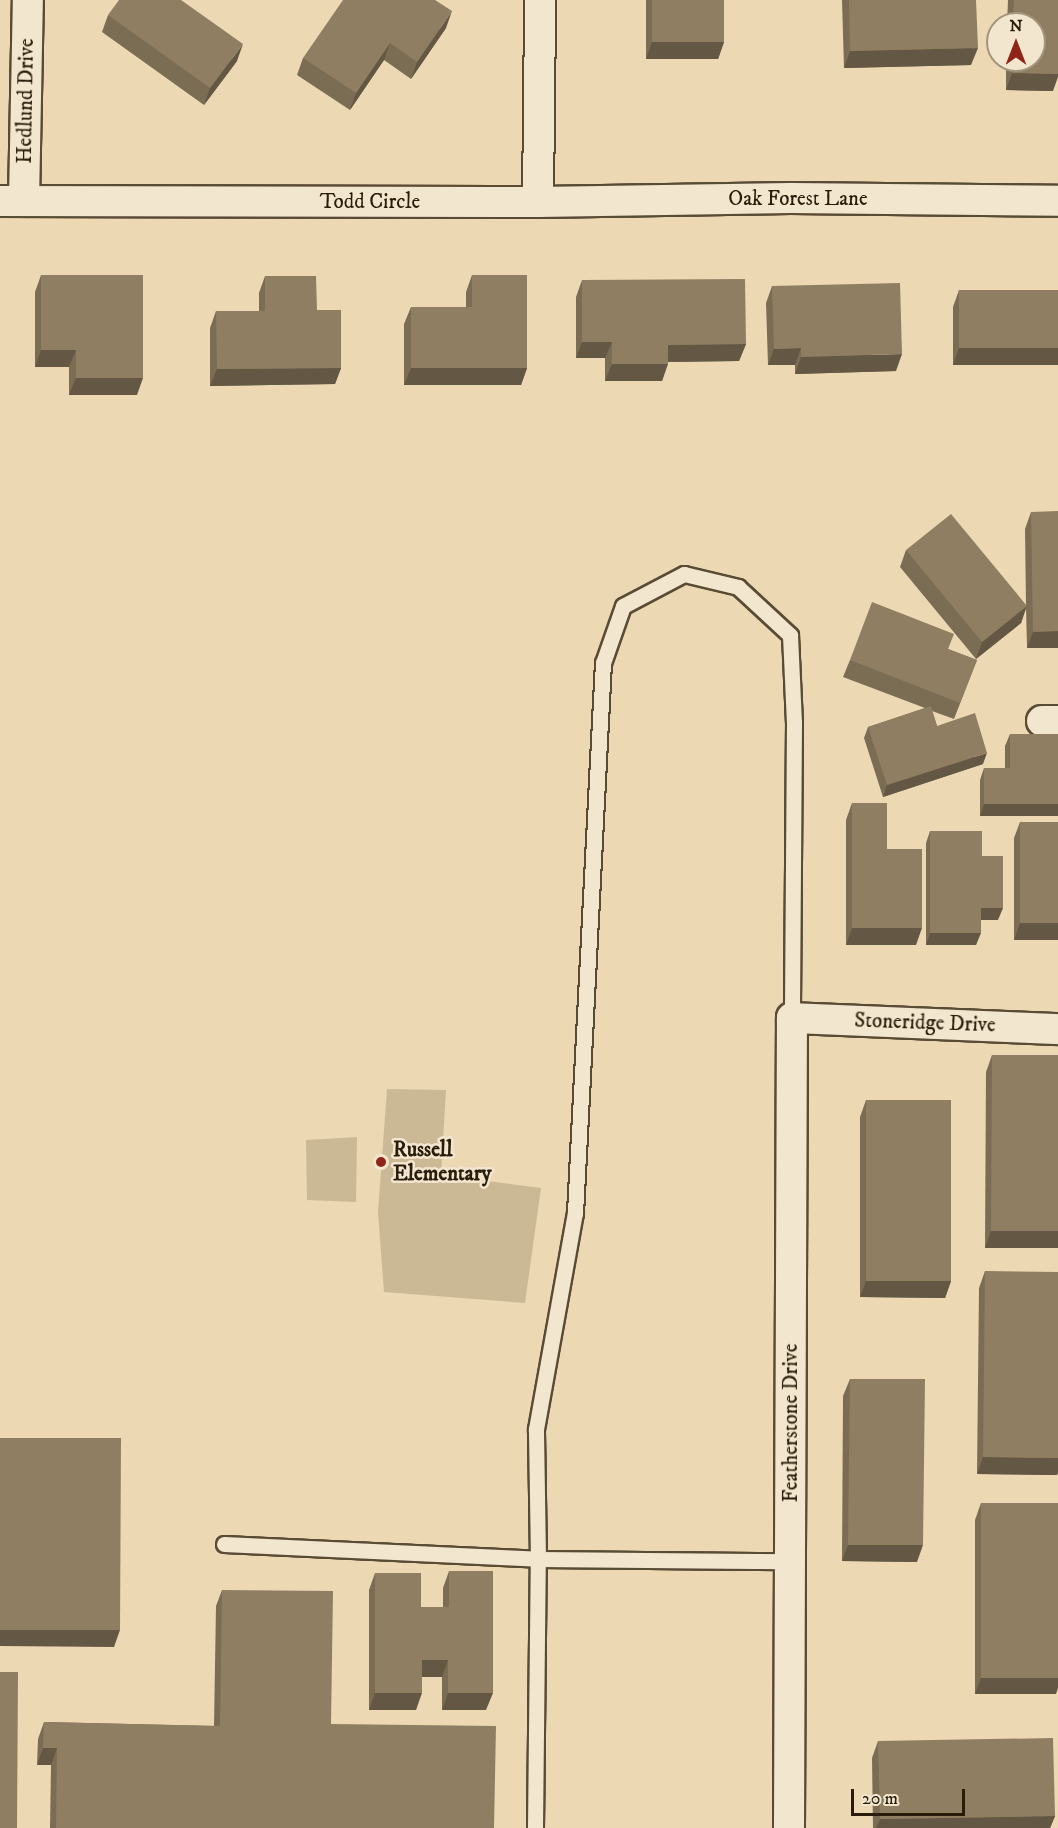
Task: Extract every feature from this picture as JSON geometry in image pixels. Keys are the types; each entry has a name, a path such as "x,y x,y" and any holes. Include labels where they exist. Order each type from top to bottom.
{"street":[{"name":"Hedlund Drive","path":"12,201 28,0"},
{"path":"538,202 540,0"},
{"name":"Oak Forest Lane","path":"538,202 791,198 1058,201"},
{"name":"Todd Circle","path":"12,201 538,202"},
{"name":"Stoneridge Drive","path":"792,1018 1058,1029"},
{"name":"Featherstone Drive","path":"789,1828 792,1018"}],"lane":[{"path":"535,1828 538,1559 536,1429 575,1213 603,663 623,606 684,574 738,587 790,635 794,722 792,1018"},
{"path":"224,1544 538,1559 790,1562"}],"shaded area":[{"path":"387,1089 446,1090 441,1175 541,1188 525,1303 384,1292 378,1212"},
{"path":"357,1137 356,1202 307,1200 306,1140"}],"building":[{"path":"119,0 181,0 243,44 210,88 108,15"},
{"path":"343,0 435,0 452,11 417,62 390,43 356,93 303,58"},
{"path":"652,0 724,0 724,42 652,42"},
{"path":"849,0 976,0 978,48 850,51"},
{"path":"1014,0 1058,0 1058,74 1012,73 1046,72 1046,12 1014,12"},
{"path":"41,275 143,275 143,378 76,378 76,350 41,350"},
{"path":"472,275 527,275 527,368 411,368 411,307 472,307"},
{"path":"265,276 316,276 317,310 341,310 341,368 217,369 216,311 265,311"},
{"path":"745,279 746,344 668,345 668,364 612,364 612,342 582,342 582,280"},
{"path":"900,283 902,354 801,357 801,348 774,349 772,286"},
{"path":"959,290 1058,290 1058,348 959,348"},
{"path":"1058,511 1058,631 1033,632 1031,512"},
{"path":"951,514 1027,606 982,642 906,550"},
{"path":"872,602 954,634 948,649 977,660 960,703 850,660"},
{"path":"931,706 937,726 975,713 987,753 887,785 868,727"},
{"path":"1010,734 1058,734 1058,804 984,804 984,768 1010,768"},
{"path":"852,803 887,803 887,849 922,849 922,928 852,928"},
{"path":"1020,822 1058,822 1058,923 1020,923"},
{"path":"930,831 982,831 982,856 1003,856 1003,908 981,908 981,933 930,933"},
{"path":"992,1055 1058,1055 1058,1231 991,1231"},
{"path":"866,1100 951,1100 951,1281 866,1281"},
{"path":"985,1271 1058,1272 1058,1458 983,1457"},
{"path":"850,1379 925,1379 923,1545 848,1545"},
{"path":"0,1438 121,1438 120,1630 0,1630"},
{"path":"981,1503 1058,1503 1058,1678 981,1678"},
{"path":"449,1571 493,1571 493,1693 448,1693 448,1660 422,1660 422,1693 375,1693 375,1573 421,1573 421,1607 449,1607"},
{"path":"222,1590 333,1591 331,1724 496,1726 494,1828 56,1828 57,1748 43,1748 44,1722 220,1726"},
{"path":"0,1672 18,1672 17,1828 0,1828"},
{"path":"1053,1738 1055,1816 880,1819 878,1741"}],"place":[{"name":"Russell Elementary","path":"381,1162"}]}
